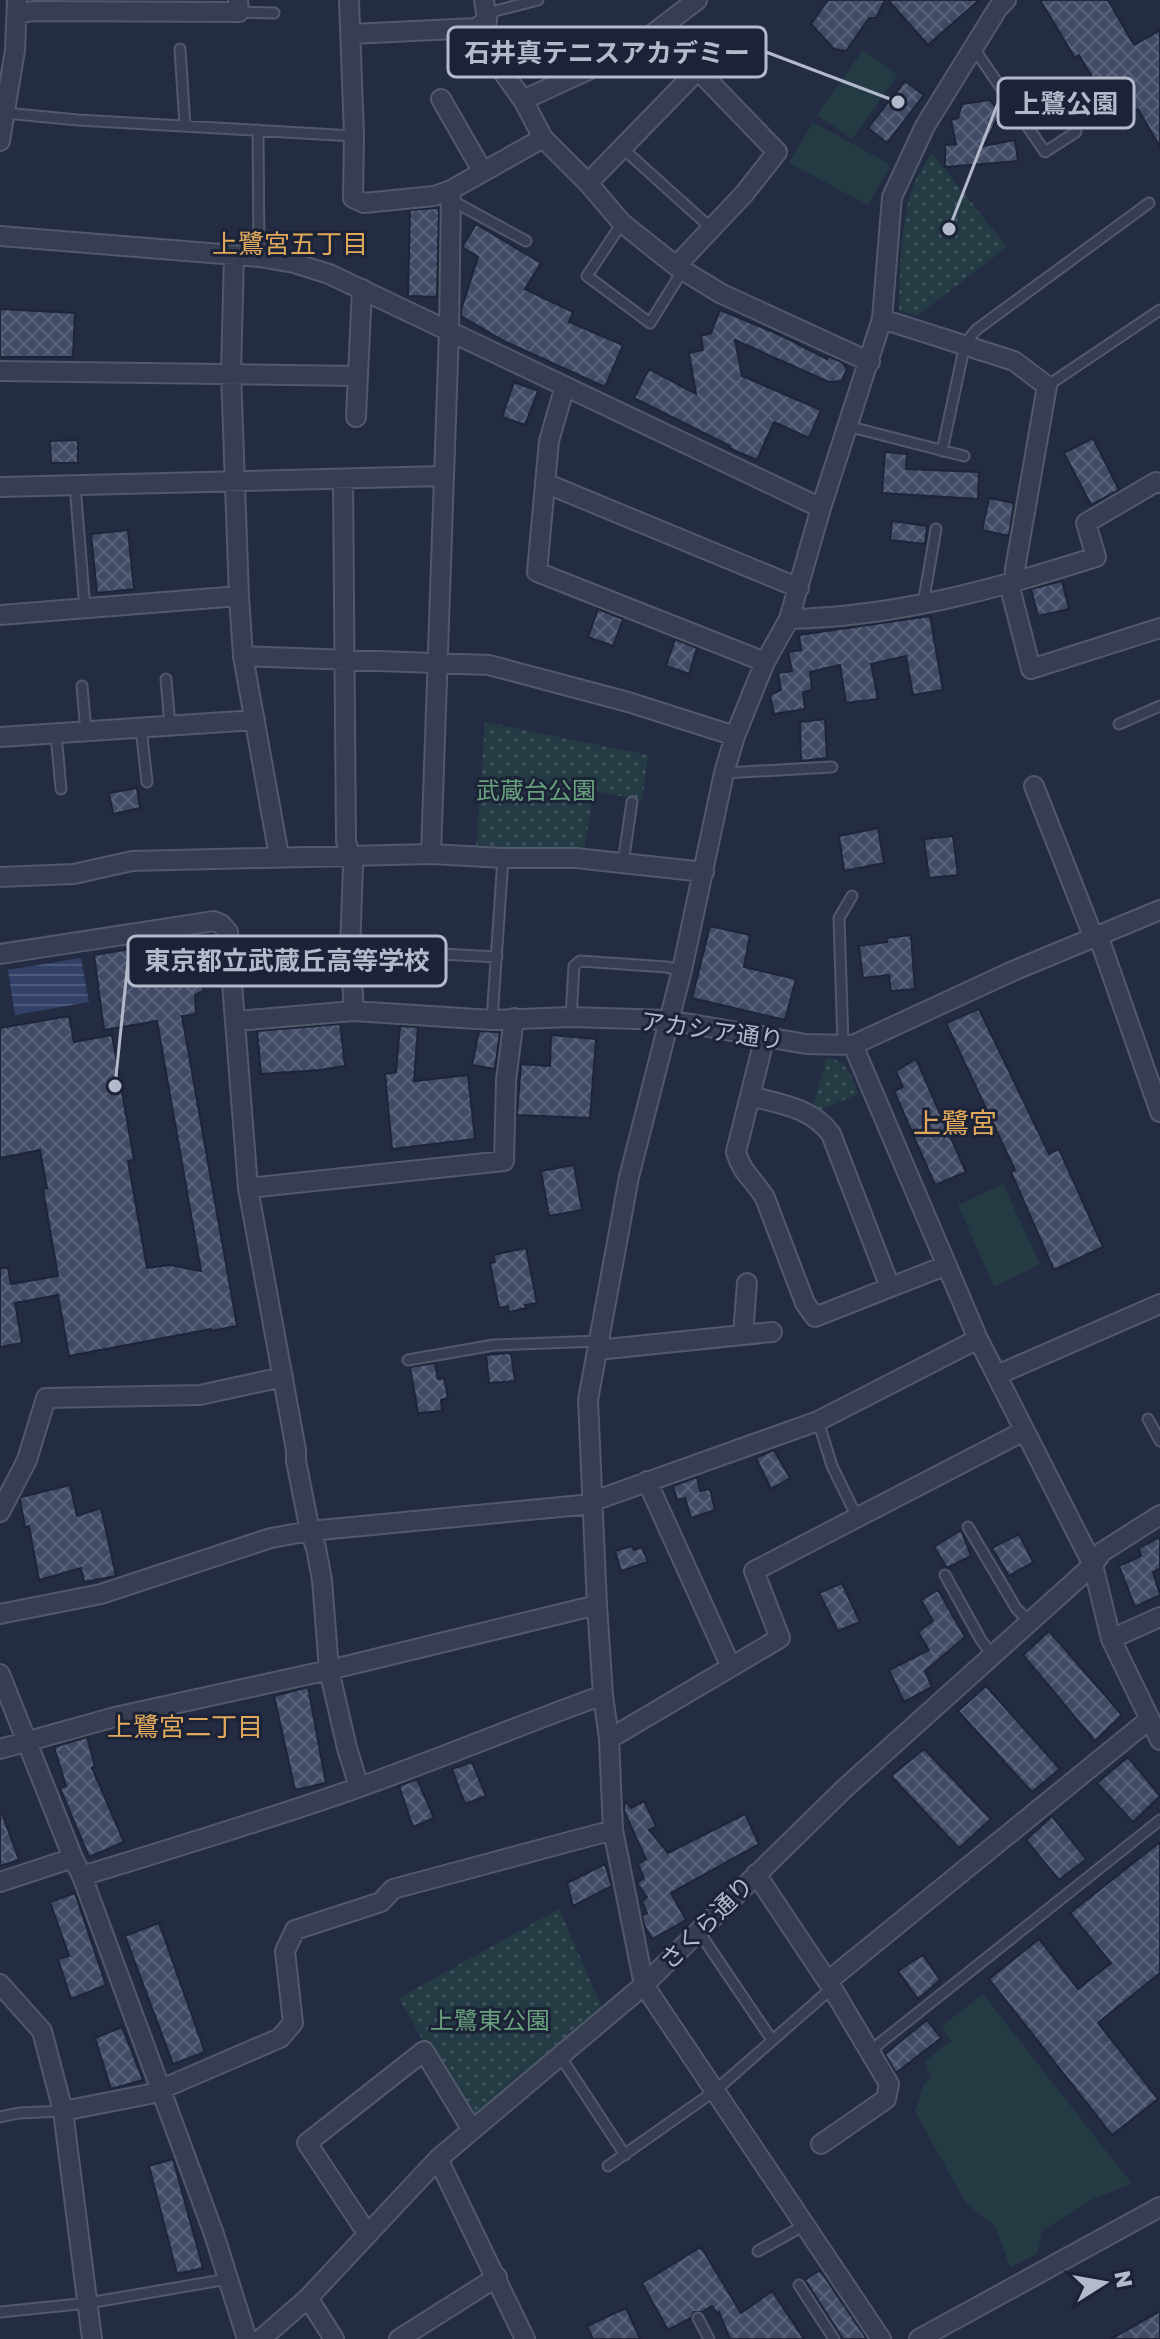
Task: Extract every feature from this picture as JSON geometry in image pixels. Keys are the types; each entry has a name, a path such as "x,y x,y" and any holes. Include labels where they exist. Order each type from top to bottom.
{"street":[{"path":"349,0 353,198 364,203 451,195 483,172 543,138"},
{"path":"484,0 490,54 523,100 543,138 622,223 679,268 720,293 870,362"},
{"path":"523,100 586,71 650,36 697,0"},
{"path":"881,2339 644,1985 613,1830 609,1739 597,1605 588,1400 629,1177 682,970 724,773 735,736 765,662 789,619 821,508 870,362 882,319 892,197 925,126 998,8 1006,0"},
{"path":"0,138 5,113 8,51 17,7 33,11 238,6"},
{"path":"351,34 476,28 487,20"},
{"path":"588,183 698,70 777,152 679,268"},
{"path":"441,99 483,172"},
{"path":"431,854 451,195"},
{"path":"0,236 259,257 294,263 329,274 821,508"},
{"path":"234,255 231,373 233,481 243,656 279,856"},
{"path":"356,417 362,289"},
{"path":"882,319 1014,361 1047,386 1012,583 1031,669 1160,628"},
{"path":"0,371 358,376"},
{"path":"565,386 549,441 537,572 765,662"},
{"path":"0,487 443,476"},
{"path":"343,479 346,841 353,867 350,949 354,1011"},
{"path":"789,619 923,605 1012,583 1096,557 1086,523 1156,482 1160,483"},
{"path":"545,483 799,588"},
{"path":"0,615 239,596"},
{"path":"243,656 489,665 628,702 735,736"},
{"path":"0,737 255,720"},
{"path":"1034,786 1095,936 1160,1112"},
{"path":"0,877 74,874 132,861 431,854 576,858 704,872"},
{"name":"アカシア通り","path":"237,1021 354,1011 492,1020 571,1017 668,1020 806,1044 848,1044 1160,910"},
{"path":"0,954 214,921 228,932 248,1188 310,1531 322,1580 329,1670 359,1787"},
{"path":"248,1188 504,1161 506,1080 514,1018"},
{"path":"765,1036 736,1152 739,1164 765,1198 805,1303 815,1317 947,1265"},
{"path":"848,1044 978,1339 1093,1565 1111,1639 1160,1740"},
{"path":"750,1096 803,1110 816,1117 831,1134 890,1287"},
{"path":"743,1335 747,1283"},
{"path":"997,1375 1160,1304"},
{"path":"598,1346 772,1332"},
{"path":"0,1614 101,1594 271,1538 310,1531 592,1503 818,1421 978,1339"},
{"path":"0,1512 27,1460 46,1398 200,1395 283,1377"},
{"path":"609,1739 780,1638 754,1571 1024,1431"},
{"path":"647,1481 731,1667"},
{"name":"さくら通り","path":"261,2339 308,2298 438,2159 644,1985 844,1789 1093,1565 1102,1552 1160,1515"},
{"path":"0,1749 181,1701 329,1670 597,1605"},
{"path":"1111,1639 1160,1617"},
{"path":"0,1674 82,1876 247,2339"},
{"path":"82,1876 359,1787 603,1695"},
{"path":"830,1985 1150,1719"},
{"path":"63,2111 150,2094 280,2038 293,2023 285,1951 295,1930 381,1902 393,1889 613,1830"},
{"path":"0,1882 73,1858"},
{"path":"756,1874 830,1985 889,2084 886,2099 821,2144"},
{"path":"0,1984 42,2031 63,2111 92,2339"},
{"path":"367,2233 307,2143 424,2051 472,2130"},
{"path":"438,2159 525,2339"},
{"path":"919,2339 1160,2207"},
{"path":"399,2339 497,2277"},
{"path":"308,2298 334,2339"}],"lane":[{"path":"487,20 495,11 538,0"},
{"path":"238,6 274,13"},
{"path":"973,47 1045,152 1076,132"},
{"path":"180,49 185,126"},
{"path":"5,113 354,136"},
{"path":"258,130 259,257"},
{"path":"621,147 711,228"},
{"path":"451,195 526,241"},
{"path":"942,451 965,344 976,330 1149,203"},
{"path":"622,223 587,276 650,323 679,268"},
{"path":"1047,386 1160,310"},
{"path":"847,426 964,456"},
{"path":"75,485 85,609"},
{"path":"923,605 936,529"},
{"path":"166,679 170,726"},
{"path":"82,686 86,732"},
{"path":"1119,724 1160,706"},
{"path":"141,728 147,782"},
{"path":"56,734 61,789"},
{"path":"724,773 832,767"},
{"path":"623,863 632,802"},
{"path":"492,1020 503,858"},
{"path":"848,1044 839,918 852,896"},
{"path":"350,949 497,957"},
{"path":"571,1017 574,966 580,961 682,970"},
{"path":"408,1360 494,1345 598,1346"},
{"path":"1148,1419 1160,1441"},
{"path":"818,1421 832,1466 857,1517"},
{"path":"968,1527 1016,1608 1029,1622"},
{"path":"945,1575 992,1655"},
{"path":"870,2051 1160,1820"},
{"path":"699,1932 772,2040"},
{"path":"608,2166 716,2090 830,1985"},
{"path":"560,2056 625,2155"},
{"path":"0,2117 63,2111"},
{"path":"758,2251 805,2225"},
{"path":"0,2312 88,2303 228,2279"},
{"path":"799,2285 834,2339"},
{"path":"698,2318 709,2339"}],"green space":[{"path":"863,50 898,75 852,139 817,115"},
{"path":"813,122 891,165 868,205 789,163"},
{"path":"932,153 1007,247 917,316 899,310 902,244 911,194"},
{"name":"武蔵台公園","path":"485,722 648,755 642,800 594,791 584,851 476,851"},
{"path":"827,1058 844,1066 858,1094 821,1110 813,1105"},
{"path":"1003,1184 1040,1264 994,1287 958,1205"},
{"name":"上鷺東公園","path":"559,1909 603,2010 473,2122 399,1998"},
{"path":"983,1994 1132,2184 1095,2198 1042,2231 1037,2254 1010,2267 995,2226 966,2203 915,2112 924,2084 931,2077 925,2061 951,2041 942,2026"}],"water":[{"path":"81,958 89,1002 15,1015 8,970"}],"building":[{"path":"828,0 885,0 876,18 869,18 846,51 834,49 811,24"},
{"path":"888,0 979,0 928,45"},
{"path":"1040,0 1108,0 1134,45 1160,30 1160,147 1138,109 1118,120 1079,55 1075,58"},
{"path":"905,81 924,95 887,143 868,128"},
{"path":"990,100 1000,113 984,146 1015,140 1018,161 945,167 945,145 956,144 951,120 958,118 962,104"},
{"path":"439,208 437,297 408,296 410,210"},
{"path":"476,224 541,263 525,289 573,312 569,322 623,345 605,387 504,341 461,316 478,257 462,247"},
{"path":"0,309 75,313 73,357 0,357"},
{"path":"720,310 827,359 828,356 842,362 847,369 842,381 829,382 735,340 742,376 821,410 809,438 774,422 757,460 634,398 649,369 696,394 689,353 703,350 701,336 711,333"},
{"path":"514,382 538,391 525,425 502,417"},
{"path":"1093,438 1119,490 1091,505 1064,453"},
{"path":"78,440 78,463 51,463 50,441"},
{"path":"885,452 907,454 906,469 979,472 978,499 882,493"},
{"path":"989,498 1014,503 1009,536 982,530"},
{"path":"892,521 927,526 925,544 890,540"},
{"path":"128,530 134,589 97,593 91,534"},
{"path":"1062,581 1069,609 1038,616 1031,589"},
{"path":"598,609 623,619 613,646 588,637"},
{"path":"930,616 943,690 913,695 906,656 871,664 878,699 846,703 840,665 810,672 812,690 803,692 805,709 774,714 770,695 781,690 778,673 792,671 788,652 801,650 799,635"},
{"path":"675,639 697,648 689,674 666,666"},
{"path":"825,719 827,758 801,761 800,722"},
{"path":"137,788 140,808 113,814 109,793"},
{"path":"878,828 884,863 844,871 839,836"},
{"path":"953,836 958,875 929,878 924,839"},
{"path":"710,926 750,935 744,967 796,979 785,1020 692,998"},
{"path":"911,935 915,989 891,991 889,975 863,978 859,946"},
{"path":"185,940 196,956 204,991 195,995 196,1014 182,1016 237,1326 69,1356 58,1295 15,1303 22,1343 0,1347 0,1268 8,1268 11,1284 58,1276 43,1189 47,1188 40,1150 0,1158 0,1028 69,1016 74,1042 112,1035 134,1160 128,1161 147,1268 170,1265 201,1271 157,1021 104,1030 94,955"},
{"path":"979,1009 1049,1154 1059,1149 1103,1247 1054,1270 1011,1172 1015,1170 946,1023"},
{"path":"340,1024 345,1066 261,1074 257,1031"},
{"path":"400,1026 418,1027 414,1081 468,1075 475,1139 392,1149 385,1074 396,1072"},
{"path":"479,1031 500,1032 495,1069 472,1065"},
{"path":"551,1035 596,1039 590,1118 517,1115 521,1064 550,1066"},
{"path":"916,1059 966,1172 935,1185 894,1091 903,1087 896,1071"},
{"path":"574,1165 582,1210 549,1216 541,1171"},
{"path":"526,1248 537,1303 509,1312 508,1306 499,1308 490,1263 495,1262 493,1255"},
{"path":"511,1353 515,1381 489,1383 486,1355"},
{"path":"435,1363 438,1379 444,1378 448,1398 441,1400 442,1411 418,1413 410,1367"},
{"path":"774,1450 790,1478 771,1489 756,1458"},
{"path":"697,1477 700,1491 710,1489 715,1510 691,1518 685,1498 677,1500 673,1486"},
{"path":"70,1485 77,1516 101,1508 116,1576 84,1582 81,1568 39,1580 29,1526 25,1527 20,1500 21,1497"},
{"path":"961,1530 971,1556 947,1568 934,1547"},
{"path":"1019,1534 1033,1562 1009,1576 992,1548"},
{"path":"1160,1537 1160,1568 1153,1572 1160,1595 1135,1607 1119,1566 1141,1556 1139,1548"},
{"path":"632,1546 634,1550 642,1547 648,1562 621,1571 615,1551"},
{"path":"842,1583 860,1622 838,1631 819,1593"},
{"path":"938,1590 965,1637 925,1671 932,1687 904,1702 889,1670 929,1650 918,1632 933,1621 921,1600"},
{"path":"1049,1631 1122,1715 1095,1741 1023,1655"},
{"path":"986,1686 1060,1769 1032,1792 958,1711"},
{"path":"308,1687 326,1783 295,1790 274,1696"},
{"path":"87,1737 95,1767 92,1768 124,1842 89,1857 60,1788 66,1786 54,1747"},
{"path":"924,1749 991,1819 959,1848 891,1776"},
{"path":"1128,1757 1160,1796 1133,1822 1097,1783"},
{"path":"472,1762 486,1796 465,1804 452,1769"},
{"path":"417,1779 434,1818 413,1827 399,1786"},
{"path":"625,1801 631,1808 644,1801 656,1826 649,1830 668,1853 745,1814 759,1844 671,1893 686,1920 652,1939 642,1916 647,1913 642,1902 647,1897 637,1883 644,1878 638,1864 646,1859 624,1811"},
{"path":"0,1814 19,1860 0,1866"},
{"path":"1052,1816 1086,1859 1059,1880 1026,1840"},
{"path":"1160,1842 1160,1973 1098,2023 1158,2099 1112,2135 989,1979 1039,1939 1078,1989 1111,1963 1070,1913"},
{"path":"605,1864 612,1886 573,1906 567,1883"},
{"path":"75,1893 106,1985 71,1999 58,1959 69,1956 50,1902"},
{"path":"159,1923 205,2052 173,2064 125,1936"},
{"path":"923,1955 940,1980 918,1999 898,1971"},
{"path":"927,2020 941,2038 896,2073 885,2054"},
{"path":"122,2027 143,2080 111,2089 95,2038"},
{"path":"173,2159 203,2268 177,2274 149,2166"},
{"path":"701,2247 741,2313 772,2291 804,2339 730,2339 719,2312 712,2306 702,2312 694,2312 691,2318 668,2330 642,2283"},
{"path":"820,2270 867,2339 843,2339 805,2280"},
{"path":"626,2308 640,2339 593,2339 587,2326"},
{"path":"1160,2311 1160,2339 1111,2339"}],"place":[{"name":"石井真テニスアカデミー","path":"898,102"},
{"name":"上鷺公園","path":"949,229"},
{"name":"東京都立武蔵丘高等学校","path":"115,1086"}],"district":[{"name":"上鷺宮五丁目","path":"290,244"},
{"name":"上鷺宮","path":"955,1123"},
{"name":"上鷺宮二丁目","path":"185,1727"}]}
